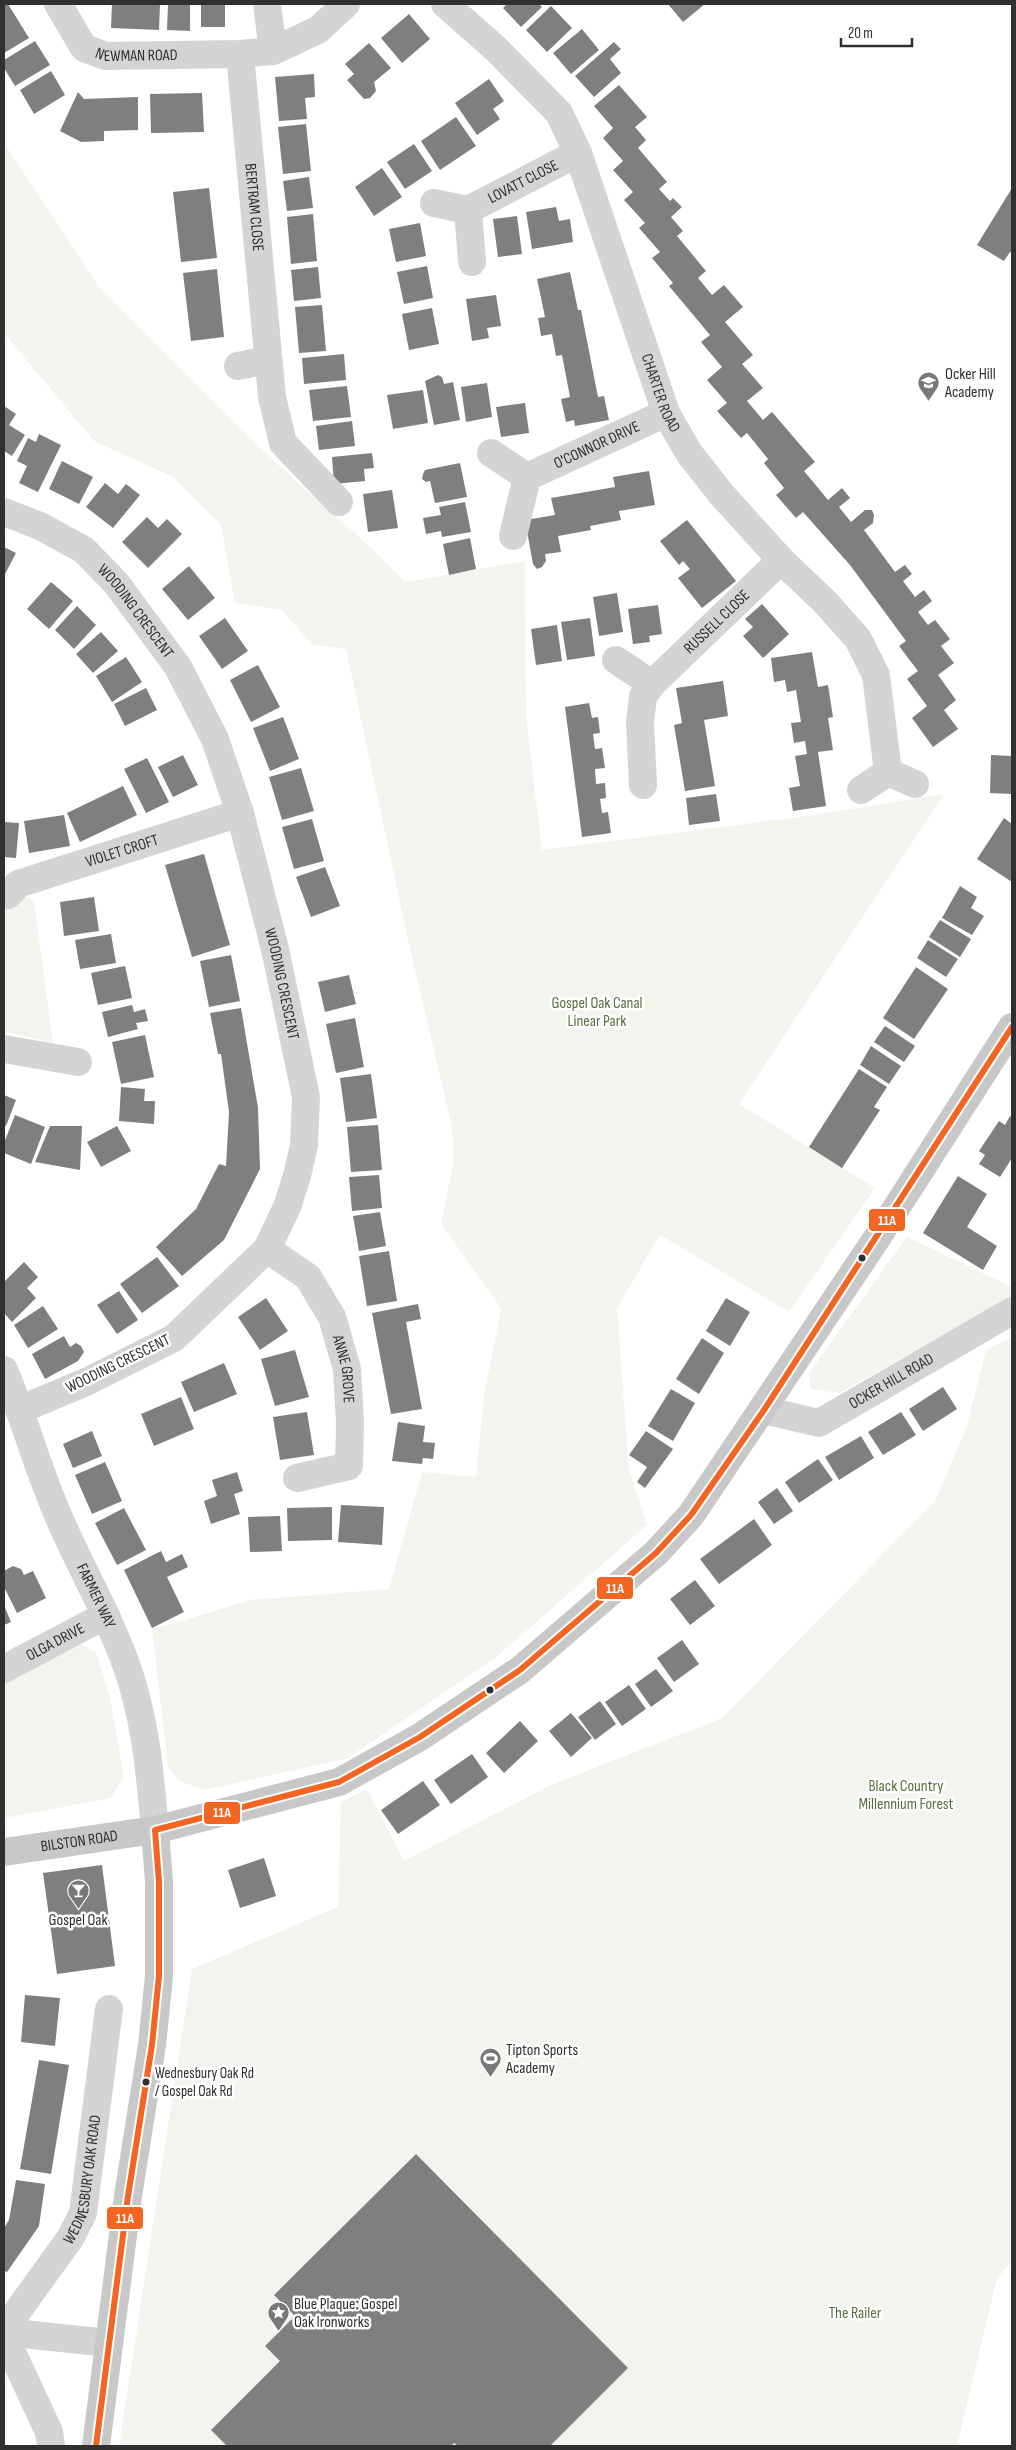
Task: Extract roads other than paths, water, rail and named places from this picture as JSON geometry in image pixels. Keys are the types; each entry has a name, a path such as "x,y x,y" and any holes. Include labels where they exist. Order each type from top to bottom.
{"main road":[{"name":"BILSTON ROAD","path":"4,1852 155,1830 339,1782 420,1737 520,1670 656,1553 691,1515 764,1410 1012,1028"},
{"path":"96,2446 128,2196 152,2045 159,1976 159,1882 155,1830"}],"street":[{"name":"NEWMAN ROAD","path":"58,4 84,48 106,56 240,54 273,51 318,30 346,4"},
{"path":"267,4 273,51"},
{"name":"CHARTER ROAD","path":"445,4 496,49 559,113 578,153 666,413 689,453 717,488 781,560 826,603 858,639 876,675 888,772"},
{"name":"BERTRAM CLOSE","path":"240,54 272,397 283,443 339,502"},
{"name":"LOVATT CLOSE","path":"434,203 468,210 578,153"},
{"name":"LOVATT CLOSE","path":"468,210 472,262"},
{"path":"238,366 268,360"},
{"name":"O'CONNOR DRIVE","path":"527,477 666,413"},
{"path":"491,453 527,477 513,536"},
{"name":"WOODING CRESCENT","path":"4,512 40,526 84,550 116,583 138,610 178,667 215,739 240,812 279,968 306,1097 304,1144 297,1176 287,1208 267,1249 174,1338 86,1382 19,1410"},
{"name":"RUSSELL CLOSE","path":"643,785 640,722 643,696 652,684 781,560"},
{"path":"616,660 652,684"},
{"path":"861,790 888,772 915,784"},
{"name":"VIOLET CROFT","path":"8,896 18,884 240,812"},
{"path":"4,1049 78,1062"},
{"name":"ANNE GROVE","path":"267,1249 308,1277 332,1317 347,1369 350,1422 349,1466 297,1478"},
{"name":"OCKER HILL ROAD","path":"764,1410 819,1423 1012,1311"},
{"name":"FARMER WAY","path":"4,1370 74,1554 106,1615 136,1696 149,1766 155,1830"},
{"name":"OLGA DRIVE","path":"4,1669 106,1615"},
{"name":"WEDNESBURY OAK ROAD","path":"4,2332 70,2237 83,2213 109,2009"},
{"path":"4,2332 109,2343"},
{"path":"4,2332 49,2432 51,2446"}],"place":[{"name":"Ocker Hill Academy","path":"929,402"},
{"name":"Gospel Oak","path":"78,1910"},
{"name":"Tipton Sports Academy","path":"490,2078"},
{"name":"Wednesbury Oak Rd / Gospel Oak Rd","path":"146,2082"},
{"name":"Blue Plaque: Gospel Oak Ironworks","path":"278,2332"}],"park label":[{"name":"Gospel Oak Canal Linear Park","path":"597,1012"},
{"name":"Black Country Millennium Forest","path":"906,1795"},
{"name":"The Railer","path":"855,2313"}]}
